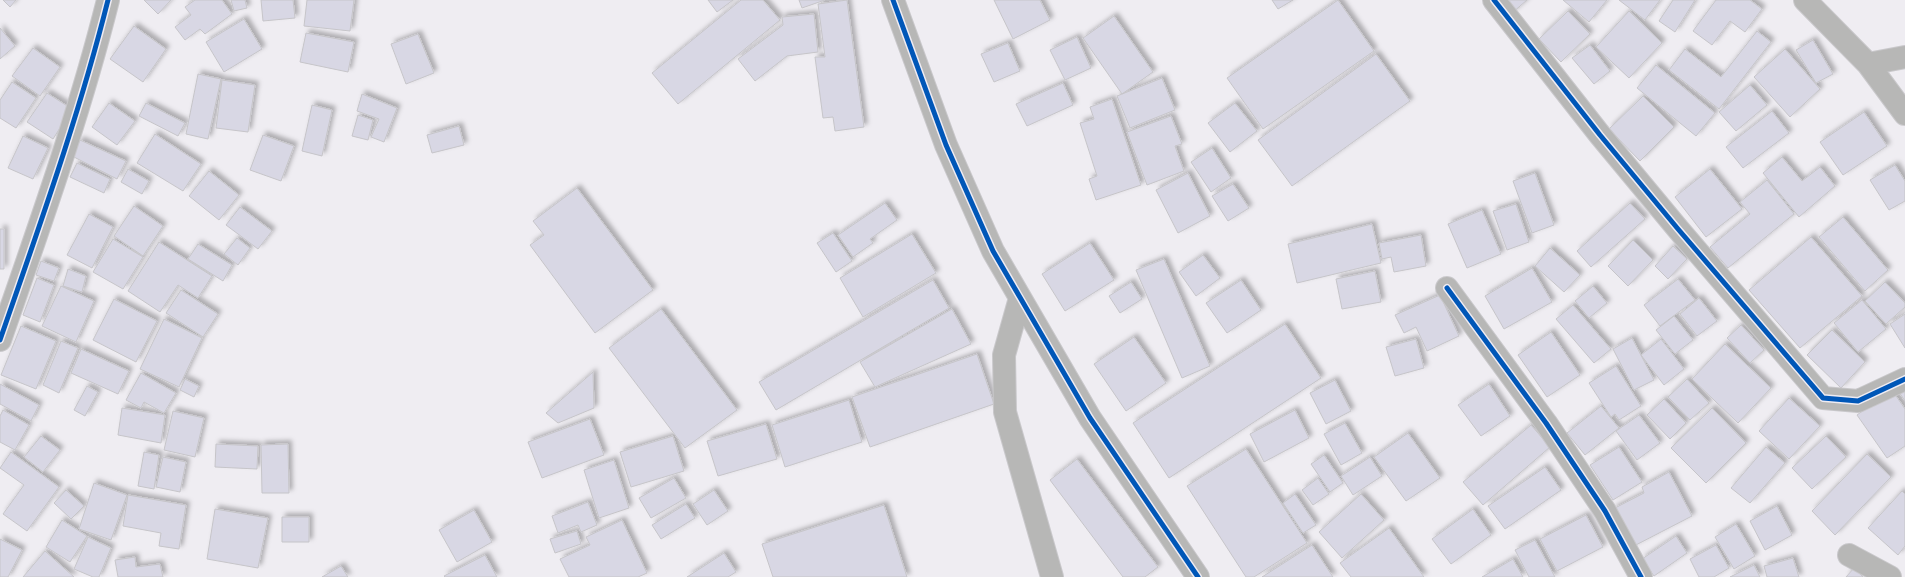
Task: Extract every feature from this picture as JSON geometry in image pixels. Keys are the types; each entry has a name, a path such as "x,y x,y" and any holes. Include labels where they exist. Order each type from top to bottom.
{"street":[{"path":"0,340 91,69 108,0"},
{"path":"893,0 946,145 993,250 1090,418 1198,577"},
{"path":"1494,0 1620,159 1823,398 1858,402 1905,379"},
{"path":"1805,0 1868,64 1905,114"},
{"path":"1868,64 1905,57"},
{"path":"1447,288 1546,423 1605,511 1641,577"},
{"path":"1020,298 1004,355 1005,412 1052,577"},
{"path":"1849,555 1890,577"}],"building":[{"path":"3,0 16,0 10,7"},
{"path":"144,0 171,0 158,14"},
{"path":"195,0 222,0 232,14 205,34 200,29 185,40 175,27 191,15 185,7"},
{"path":"231,0 245,0 247,8 234,11"},
{"path":"261,0 293,0 295,18 263,21"},
{"path":"307,0 354,0 350,31 304,26"},
{"path":"708,0 733,0 717,12"},
{"path":"741,0 763,0 780,20 678,104 652,73"},
{"path":"799,0 825,0 802,8"},
{"path":"847,0 864,127 835,131 833,117 823,118 815,57 825,57 818,4"},
{"path":"994,0 1040,0 1050,20 1013,39"},
{"path":"1272,0 1293,0 1278,9"},
{"path":"1338,0 1374,51 1263,129 1227,78"},
{"path":"1502,0 1527,0 1512,13"},
{"path":"1563,0 1607,0 1589,22"},
{"path":"1619,0 1660,0 1645,20"},
{"path":"1673,0 1695,0 1675,32 1659,21"},
{"path":"1716,0 1750,0 1762,9 1745,32 1730,21 1712,45 1693,31"},
{"path":"1568,11 1590,34 1561,62 1539,39"},
{"path":"1629,11 1662,43 1629,78 1596,47"},
{"path":"814,14 818,52 787,56 755,81 738,59 783,25 782,17"},
{"path":"1114,16 1153,72 1122,94 1083,38"},
{"path":"244,19 262,49 224,72 206,42"},
{"path":"134,26 166,49 143,82 110,59"},
{"path":"0,28 15,46 0,59"},
{"path":"1757,31 1771,42 1719,109 1669,70 1685,49 1721,77"},
{"path":"306,33 354,42 348,72 300,62"},
{"path":"418,34 434,73 406,84 391,44"},
{"path":"1077,37 1091,68 1065,80 1050,50"},
{"path":"1813,40 1833,74 1816,83 1796,50"},
{"path":"1008,43 1020,71 994,82 981,54"},
{"path":"1590,45 1610,71 1594,84 1572,58"},
{"path":"33,48 60,67 40,96 12,76"},
{"path":"1785,49 1820,89 1790,117 1754,77"},
{"path":"1376,54 1410,101 1292,186 1258,140"},
{"path":"1656,65 1715,113 1696,136 1637,88"},
{"path":"198,74 221,79 208,139 186,134"},
{"path":"1162,78 1175,110 1130,128 1117,96"},
{"path":"222,80 255,85 248,132 216,128"},
{"path":"12,82 36,98 16,128 0,118 0,100"},
{"path":"1063,83 1073,105 1027,126 1016,104"},
{"path":"1750,85 1767,105 1736,131 1719,112"},
{"path":"47,93 72,109 53,139 27,122"},
{"path":"362,94 397,108 384,142 371,137 379,119 357,111"},
{"path":"1643,96 1674,127 1640,161 1609,129"},
{"path":"1112,99 1141,185 1096,200 1089,179 1097,176 1080,123 1094,119 1090,107"},
{"path":"109,103 135,121 117,145 92,127"},
{"path":"146,103 185,123 178,136 139,116"},
{"path":"1235,103 1257,131 1230,152 1208,123"},
{"path":"312,105 332,110 322,156 302,151"},
{"path":"1772,111 1789,133 1743,168 1726,147"},
{"path":"1864,112 1887,146 1843,175 1820,142"},
{"path":"358,115 373,120 368,140 352,136"},
{"path":"1171,116 1182,144 1175,146 1184,171 1147,185 1127,132"},
{"path":"459,126 464,145 432,153 427,135"},
{"path":"155,134 201,164 183,191 137,163"},
{"path":"263,135 294,146 281,181 250,170"},
{"path":"23,136 48,148 33,179 8,168"},
{"path":"80,140 126,161 117,179 72,156"},
{"path":"1212,148 1231,178 1211,192 1191,162"},
{"path":"1782,157 1802,181 1820,167 1835,186 1799,217 1763,173"},
{"path":"77,163 110,179 104,193 70,177"},
{"path":"1895,165 1905,181 1905,201 1889,210 1870,180"},
{"path":"128,169 149,181 142,194 121,182"},
{"path":"1710,169 1742,209 1706,237 1675,197"},
{"path":"209,171 239,195 219,220 189,196"},
{"path":"1188,173 1210,216 1178,233 1156,190"},
{"path":"1535,173 1554,225 1532,233 1513,181"},
{"path":"1767,180 1794,214 1728,268 1710,247 1750,214 1740,202"},
{"path":"1233,184 1249,208 1228,221 1212,196"},
{"path":"577,188 653,290 595,333 530,245 544,235 533,221"},
{"path":"885,203 897,220 870,239 873,243 853,257 838,235"},
{"path":"1630,203 1645,219 1591,267 1577,251"},
{"path":"1516,204 1529,242 1507,250 1493,211"},
{"path":"134,206 163,226 143,256 114,236"},
{"path":"240,207 272,231 258,249 226,225"},
{"path":"1482,210 1501,254 1467,268 1448,224"},
{"path":"89,214 113,227 92,268 67,255"},
{"path":"1843,217 1888,270 1865,291 1819,237"},
{"path":"1372,224 1381,263 1297,283 1288,244"},
{"path":"0,229 4,229 4,269 0,269"},
{"path":"833,233 852,261 836,272 817,243"},
{"path":"912,234 936,273 863,317 840,278"},
{"path":"1421,235 1426,266 1394,272 1391,257 1382,259 1379,243"},
{"path":"1811,237 1862,296 1800,348 1749,290"},
{"path":"237,238 250,248 238,265 224,254"},
{"path":"113,239 143,257 123,289 93,272"},
{"path":"1633,240 1653,260 1628,286 1608,266"},
{"path":"159,242 212,276 198,298 178,285 160,312 128,291"},
{"path":"1090,243 1114,280 1065,311 1042,274"},
{"path":"198,244 232,265 223,281 188,259"},
{"path":"1673,246 1687,259 1668,279 1655,266"},
{"path":"1550,248 1580,275 1564,292 1535,266"},
{"path":"1203,255 1220,278 1196,296 1179,272"},
{"path":"1164,259 1210,366 1182,378 1136,270"},
{"path":"41,261 59,268 54,281 36,275"},
{"path":"1532,268 1552,302 1504,329 1485,296"},
{"path":"68,269 86,276 82,292 63,286"},
{"path":"1375,271 1381,302 1342,309 1336,279"},
{"path":"37,278 54,285 40,322 23,315"},
{"path":"1678,279 1695,300 1660,326 1644,305"},
{"path":"933,280 949,308 776,410 759,382"},
{"path":"1241,280 1261,310 1227,333 1206,303"},
{"path":"1131,282 1142,299 1120,313 1109,296"},
{"path":"1885,282 1905,303 1905,307 1886,324 1865,301"},
{"path":"61,286 94,301 76,342 42,326"},
{"path":"1593,286 1607,303 1589,318 1575,301"},
{"path":"181,290 218,314 203,337 166,313"},
{"path":"1440,295 1459,336 1427,351 1416,327 1404,333 1395,315"},
{"path":"1699,298 1717,321 1697,336 1680,314"},
{"path":"114,299 157,321 136,362 93,340"},
{"path":"1862,300 1886,329 1858,352 1834,323"},
{"path":"1573,305 1611,349 1594,363 1556,319"},
{"path":"661,309 737,410 685,448 609,348"},
{"path":"952,309 971,344 875,387 860,362"},
{"path":"1905,314 1905,348 1890,324"},
{"path":"1674,316 1693,340 1675,354 1656,330"},
{"path":"164,319 202,338 179,387 140,369"},
{"path":"1285,324 1321,378 1169,478 1133,423"},
{"path":"1741,325 1764,350 1750,363 1727,338"},
{"path":"21,326 56,341 36,389 1,375"},
{"path":"1832,330 1865,362 1841,388 1807,355"},
{"path":"1551,332 1580,375 1547,397 1518,355"},
{"path":"1134,337 1166,383 1126,411 1094,364"},
{"path":"1632,338 1654,380 1634,390 1613,349"},
{"path":"1416,339 1424,368 1395,376 1386,347"},
{"path":"1661,339 1684,369 1664,385 1641,355"},
{"path":"61,341 78,348 59,393 43,385"},
{"path":"1725,344 1771,388 1738,423 1692,379"},
{"path":"81,349 129,371 118,394 71,373"},
{"path":"977,354 994,404 870,447 852,397"},
{"path":"1616,366 1641,406 1619,420 1615,414 1611,417 1589,383"},
{"path":"593,372 594,408 558,423 546,413"},
{"path":"141,373 176,393 164,413 144,402 141,408 126,400"},
{"path":"185,379 199,386 194,397 180,390"},
{"path":"1687,379 1709,403 1690,420 1668,397"},
{"path":"1335,380 1351,411 1326,424 1310,393"},
{"path":"0,384 39,405 31,421 0,404"},
{"path":"1489,384 1510,416 1481,436 1458,405"},
{"path":"1905,384 1905,401 1897,389"},
{"path":"87,386 98,392 85,416 74,410"},
{"path":"1892,390 1905,409 1905,446 1887,458 1857,415"},
{"path":"1789,398 1820,426 1789,459 1759,431"},
{"path":"1664,399 1686,423 1670,439 1647,415"},
{"path":"849,400 862,442 785,467 772,425"},
{"path":"1601,406 1619,428 1585,455 1567,433"},
{"path":"122,408 165,415 161,443 118,435"},
{"path":"1712,408 1746,443 1706,483 1671,448"},
{"path":"3,410 29,425 15,450 0,442 0,416"},
{"path":"1295,410 1309,438 1264,462 1250,434"},
{"path":"173,411 204,418 195,457 164,450"},
{"path":"1639,415 1660,443 1637,460 1616,431"},
{"path":"590,419 604,455 542,478 528,442"},
{"path":"1345,423 1362,453 1341,465 1324,434"},
{"path":"766,424 777,459 718,476 707,441"},
{"path":"1531,425 1550,447 1483,505 1463,482"},
{"path":"1408,433 1440,478 1406,501 1374,457"},
{"path":"41,436 60,450 43,472 24,457"},
{"path":"673,436 684,471 631,487 620,452"},
{"path":"1826,436 1846,457 1812,489 1792,468"},
{"path":"216,444 258,446 257,469 215,467"},
{"path":"288,444 289,493 262,493 261,445"},
{"path":"1619,447 1642,482 1613,500 1590,465"},
{"path":"1766,447 1785,463 1750,503 1731,488"},
{"path":"1246,449 1307,543 1254,577 1246,577 1187,486"},
{"path":"11,452 59,487 27,531 3,514 24,485 0,468"},
{"path":"144,452 159,455 154,489 138,486"},
{"path":"1867,454 1891,477 1835,535 1812,511"},
{"path":"1324,455 1343,483 1330,492 1311,464"},
{"path":"163,457 186,462 180,492 156,487"},
{"path":"1370,457 1382,476 1353,495 1341,476"},
{"path":"1077,459 1158,567 1145,577 1123,577 1050,480"},
{"path":"614,460 629,508 599,518 584,470"},
{"path":"1545,467 1561,490 1505,529 1488,506"},
{"path":"1669,472 1692,516 1632,547 1613,509 1644,493 1642,487"},
{"path":"674,478 686,498 651,518 639,498"},
{"path":"1318,478 1329,494 1313,505 1302,490"},
{"path":"94,483 127,495 111,540 79,529"},
{"path":"66,490 84,506 71,519 54,503"},
{"path":"714,490 728,511 707,525 693,504"},
{"path":"1902,491 1905,494 1905,546 1898,555 1868,528"},
{"path":"1295,494 1316,525 1303,533 1283,503"},
{"path":"1361,494 1384,520 1342,558 1319,532"},
{"path":"128,495 186,505 179,549 159,546 161,533 123,526"},
{"path":"588,502 597,525 581,532 578,525 558,533 552,516"},
{"path":"686,504 695,518 661,539 652,525"},
{"path":"884,505 907,577 773,577 762,544"},
{"path":"1777,506 1792,535 1765,550 1750,521"},
{"path":"215,509 268,518 258,568 207,559"},
{"path":"1473,509 1491,535 1451,564 1432,539"},
{"path":"474,510 492,542 457,562 439,530"},
{"path":"1586,515 1603,547 1557,571 1540,539"},
{"path":"282,517 309,517 309,542 282,542"},
{"path":"62,520 87,536 70,562 46,547"},
{"path":"622,520 647,573 638,577 569,577 560,559 590,545 586,537"},
{"path":"1736,524 1755,556 1734,569 1715,537"},
{"path":"1389,528 1424,577 1351,577 1340,563"},
{"path":"577,531 581,544 555,553 550,539"},
{"path":"1676,536 1687,553 1654,576 1642,559"},
{"path":"88,537 111,548 99,577 93,577 74,569"},
{"path":"0,539 22,550 8,577 0,577"},
{"path":"1535,540 1555,577 1529,577 1515,550"},
{"path":"1312,545 1333,577 1262,577"},
{"path":"1716,545 1729,568 1714,577 1699,577 1690,559"},
{"path":"45,551 74,577 23,577"},
{"path":"724,553 736,572 728,577 687,577"},
{"path":"485,555 497,577 444,576"},
{"path":"135,557 136,567 160,564 163,577 118,577 115,560"},
{"path":"1793,558 1799,577 1767,577 1764,566"},
{"path":"1513,559 1523,577 1482,577"},
{"path":"1754,565 1760,577 1730,577"},
{"path":"341,566 348,577 322,577"},
{"path":"1854,568 1863,577 1846,577"}],"cycle path":[{"path":"0,340 71,129 97,43 108,0"},
{"path":"893,0 946,145 993,251 1090,418 1198,577"},
{"path":"1494,0 1600,135 1678,229 1823,398 1858,401 1905,379"},
{"path":"1447,288 1546,423 1605,511 1641,577"}]}
